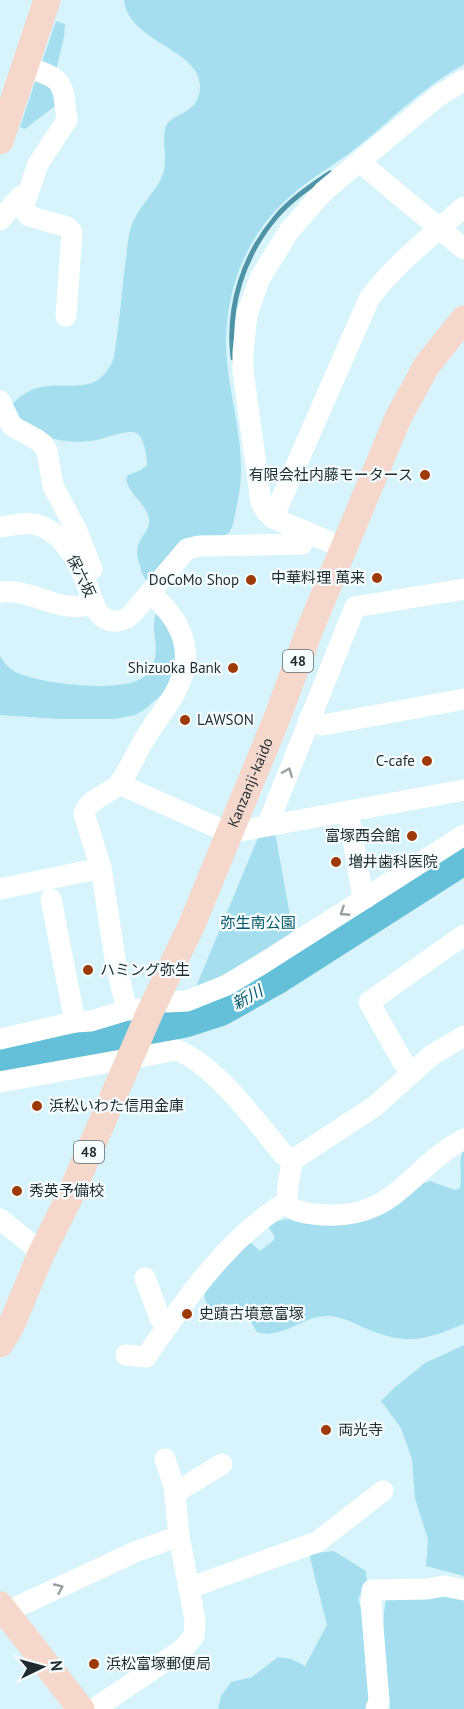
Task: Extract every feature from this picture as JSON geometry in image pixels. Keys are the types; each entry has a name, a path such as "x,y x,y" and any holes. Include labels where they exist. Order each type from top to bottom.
{"main road":[{"path":"0,141 6,103 25,66 47,0"},
{"name":"Kanzanji-kaido","path":"0,1344 11,1326 131,1055 145,1008 192,924 344,548 407,400 427,365 464,319"},
{"name":"Kanzanji-kaido","path":"0,1311 42,1253"},
{"path":"4,1610 81,1709"}],"street":[{"path":"25,66 52,75 63,88 67,120 38,164 23,208 29,216 67,227 72,232 66,316"},
{"path":"344,548 273,518 261,502 243,371 243,342 247,314 260,278 289,231 324,191 437,97 464,80"},
{"path":"361,161 464,249"},
{"path":"0,220 20,197 25,199"},
{"path":"273,518 369,299 394,269 464,207"},
{"path":"0,401 12,426 36,439 47,451 53,486 77,531 109,610 107,620 118,622 126,620 182,554 193,546 302,544 307,532"},
{"name":"保六坂","path":"0,527 30,524 50,531 76,561 99,614 107,620"},
{"path":"267,826 355,607 464,589"},
{"path":"0,592 25,593 69,607 82,608 94,603"},
{"path":"145,1008 116,966 101,868 84,814 89,804 119,784 147,734 174,694 184,669 184,640 179,627 172,615 150,593"},
{"path":"309,719 323,725 464,699"},
{"path":"119,784 229,833 464,790"},
{"path":"348,811 366,898"},
{"path":"0,1038 75,1022 91,1021 166,1002 176,1003 197,998 247,974 464,835"},
{"path":"0,889 101,868"},
{"path":"51,899 75,1022"},
{"path":"413,1072 403,1062 369,1002 464,935"},
{"path":"0,1082 131,1055 172,1050 181,1052 196,1061 231,1091 284,1154 293,1158 303,1156 375,1106 432,1055 464,1036"},
{"path":"293,1158 287,1193 291,1207 314,1214 348,1214 365,1210 396,1195 444,1152 464,1139"},
{"path":"126,1356 146,1357 168,1324 219,1260 267,1216 288,1201"},
{"path":"0,1219 42,1253"},
{"path":"145,1278 160,1318 168,1324"},
{"path":"94,1709 189,1643 196,1628 175,1493 165,1459"},
{"path":"175,1493 222,1464"},
{"path":"189,1588 317,1542 383,1491"},
{"path":"4,1610 20,1605 135,1552 180,1536"},
{"path":"376,1709 379,1693 371,1604 372,1590 427,1589 444,1586 464,1590"}],"green space":[{"path":"124,0 464,0 464,64 423,92 360,145 294,193 278,208 253,241 236,279 227,320 228,373 241,456 240,485 233,525 229,533 150,580 146,580 137,555 137,548 149,524 148,514 126,479 128,475 147,465 145,448 140,436 130,432 77,442 49,438 21,427 12,405 26,393 40,387 82,385 94,382 105,374 114,358 132,223 161,179 165,160 164,135 168,123 190,108 199,96 200,86 197,73 189,63 138,26 128,14"},
{"path":"56,21 65,24 56,70 41,65"},
{"path":"37,76 49,80 59,103 25,129 20,127"},
{"path":"156,614 164,615 179,654 167,690 144,710 135,715 114,719 59,719 0,715 0,656 12,670 40,680 101,686 121,685 136,681 146,675 152,667 156,651 154,621"},
{"name":"弥生南公園","path":"275,832 294,938 193,994 259,835"},
{"path":"464,1148 464,1324 427,1337 405,1339 394,1338 342,1319 327,1316 266,1334 257,1332 246,1312 238,1305 209,1308 204,1290 250,1242 260,1251 274,1240 268,1224 290,1219 313,1221 430,1181 455,1190 460,1188 461,1158"},
{"path":"464,1345 464,1576 426,1566 428,1539 415,1499 412,1459 401,1428 381,1401 425,1363"},
{"path":"334,1551 366,1571 367,1582 358,1599 365,1620 373,1690 366,1709 218,1709 221,1696 231,1682 252,1677 278,1657 291,1659 305,1666 327,1625 309,1554"},
{"path":"389,1586 464,1594 464,1709 390,1709 384,1647 384,1616"}],"waterway":[{"path":"233,358 235,301 246,265 264,232 282,210 330,173"},
{"name":"新川","path":"0,1061 187,1022 221,1011 276,980 464,860"},
{"path":"168,1026 174,1010"}],"place":[{"name":"有限会社内藤モータース","path":"425,475"},
{"name":"中華料理 萬来","path":"377,578"},
{"name":"DoCoMo Shop","path":"251,580"},
{"name":"Shizuoka Bank","path":"233,668"},
{"name":"LAWSON","path":"185,720"},
{"name":"C-cafe","path":"427,761"},
{"name":"富塚西会館","path":"412,836"},
{"name":"増井歯科医院","path":"336,862"},
{"name":"ハミング弥生","path":"88,970"},
{"name":"浜松いわた信用金庫","path":"37,1106"},
{"name":"秀英予備校","path":"17,1191"},
{"name":"史蹟古墳意富塚","path":"187,1314"},
{"name":"両光寺","path":"326,1430"},
{"name":"浜松富塚郵便局","path":"94,1664"}]}
